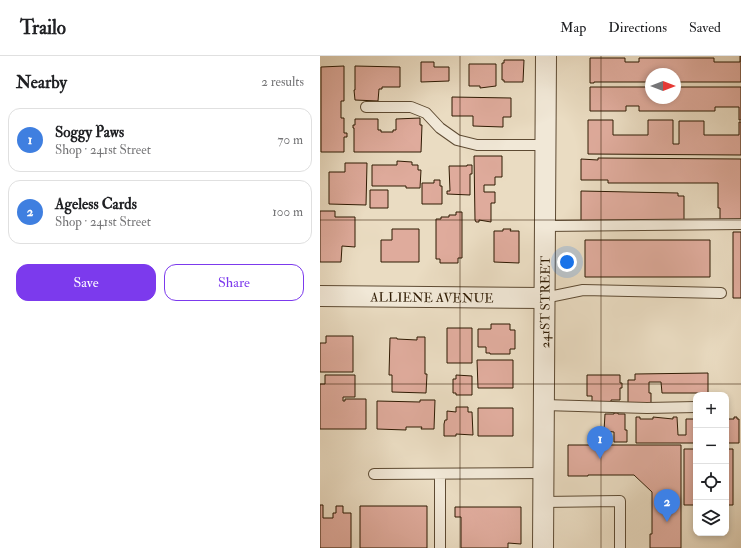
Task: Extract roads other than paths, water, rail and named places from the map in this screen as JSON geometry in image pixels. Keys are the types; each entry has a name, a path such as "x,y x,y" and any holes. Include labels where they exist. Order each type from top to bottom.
{"street":[{"name":"241ST STREET","path":"543,548 546,56"},
{"name":"ALLIENE AVENUE","path":"320,296 544,298"}],"lane":[{"path":"366,107 411,107 426,112 440,128 457,140 477,145 545,145"},
{"path":"545,226 741,224"},
{"path":"544,298 583,290 721,292"},
{"path":"544,405 647,408 693,407"},
{"path":"374,474 543,473"},
{"path":"440,474 440,548"},
{"path":"543,502 620,501 620,548"}],"place":[{"name":"Soggy Paws","path":"600,459"},
{"name":"Ageless Cards","path":"667,522"}]}
